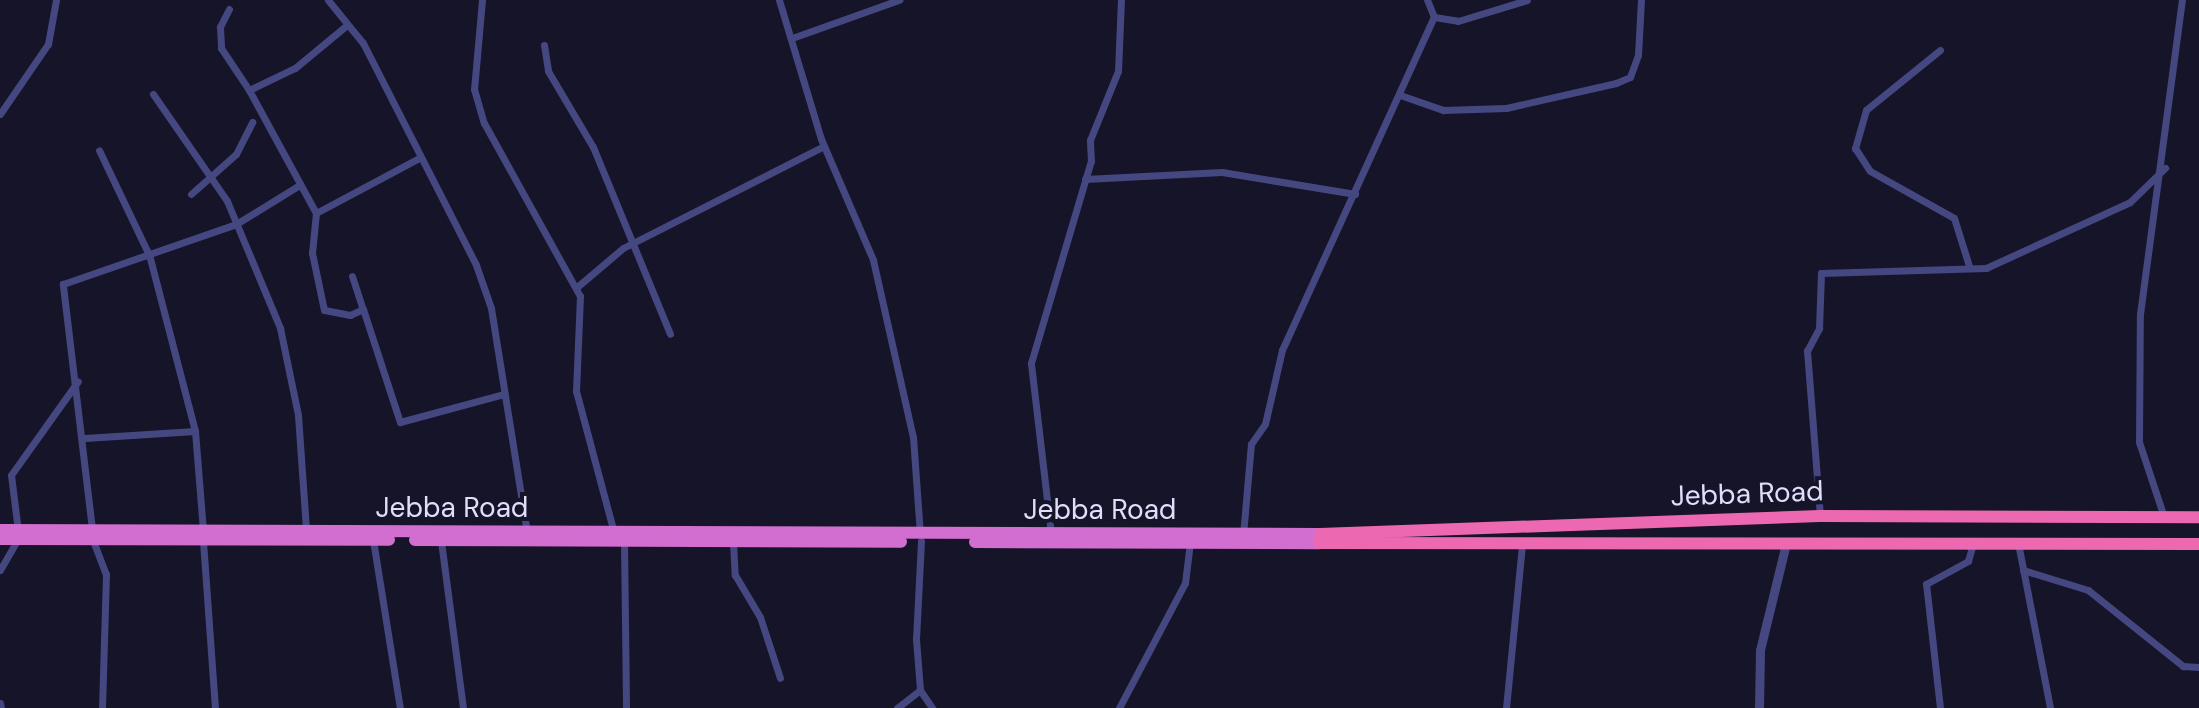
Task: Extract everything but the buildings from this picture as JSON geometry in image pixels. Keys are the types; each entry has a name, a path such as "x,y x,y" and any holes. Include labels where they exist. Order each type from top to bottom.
{"highway":[{"name":"Jebba Road","path":"0,539 18,535 92,534 441,541 619,537 1190,542 1820,516 2199,517"},
{"name":"Jebba Road","path":"0,530 18,535"},
{"name":"Jebba Road","path":"203,536 306,530 527,532 733,542 1051,534 1243,535 1522,544 2199,544"}],"street":[{"path":"0,114 48,44 56,0"},
{"path":"328,0 363,43 417,159 476,265 491,308 527,532"},
{"path":"482,0 474,89 484,123 577,287 576,391 619,537 626,708"},
{"path":"779,0 824,146 873,260 913,437 920,538 920,690 932,708"},
{"path":"792,38 899,0"},
{"path":"1051,534 1031,363 1085,179 1090,140 1118,71 1121,0"},
{"path":"1243,535 1251,444 1265,424 1282,350 1434,17 1427,0"},
{"path":"1434,17 1458,21 1527,0"},
{"path":"1400,95 1443,110 1506,108 1616,83 1630,77 1638,55 1641,0"},
{"path":"2164,517 2139,442 2143,281 2165,168 2182,0"},
{"path":"229,9 221,48 249,90 298,186 316,213 312,253 324,310 350,315 363,309"},
{"path":"249,90 295,68 347,25"},
{"path":"544,45 548,71 593,147 630,244 670,334"},
{"path":"1940,50 1866,110 1855,148 1870,171 1954,218 1969,266"},
{"path":"153,94 213,177 236,224 286,353 306,530"},
{"path":"191,194 213,177 252,122"},
{"path":"577,287 630,244 824,146"},
{"path":"99,150 149,255 195,431 215,708"},
{"path":"316,213 417,159"},
{"path":"1820,516 1807,351 1819,328 1821,273 1969,266 1986,268 2130,202 2165,168"},
{"path":"1085,179 1208,172 1355,194"},
{"path":"102,708 106,574 92,534 85,438 63,284 236,224 298,186"},
{"path":"352,276 400,422 504,394"},
{"path":"0,570 18,535 11,475 78,381"},
{"path":"85,438 195,431"},
{"path":"373,540 400,708"},
{"path":"441,541 463,708"},
{"path":"733,542 735,575 760,617 780,678"},
{"path":"1119,708 1185,583 1190,542"},
{"path":"1759,708 1760,650 1786,543"},
{"path":"1940,708 1926,584 1968,561 1973,543"},
{"path":"2018,543 2050,708"},
{"path":"1506,708 1522,544"},
{"path":"2023,570 2088,590 2183,666 2199,667"},
{"path":"897,708 920,690"},
{"path":"911,696 911,708"}]}
